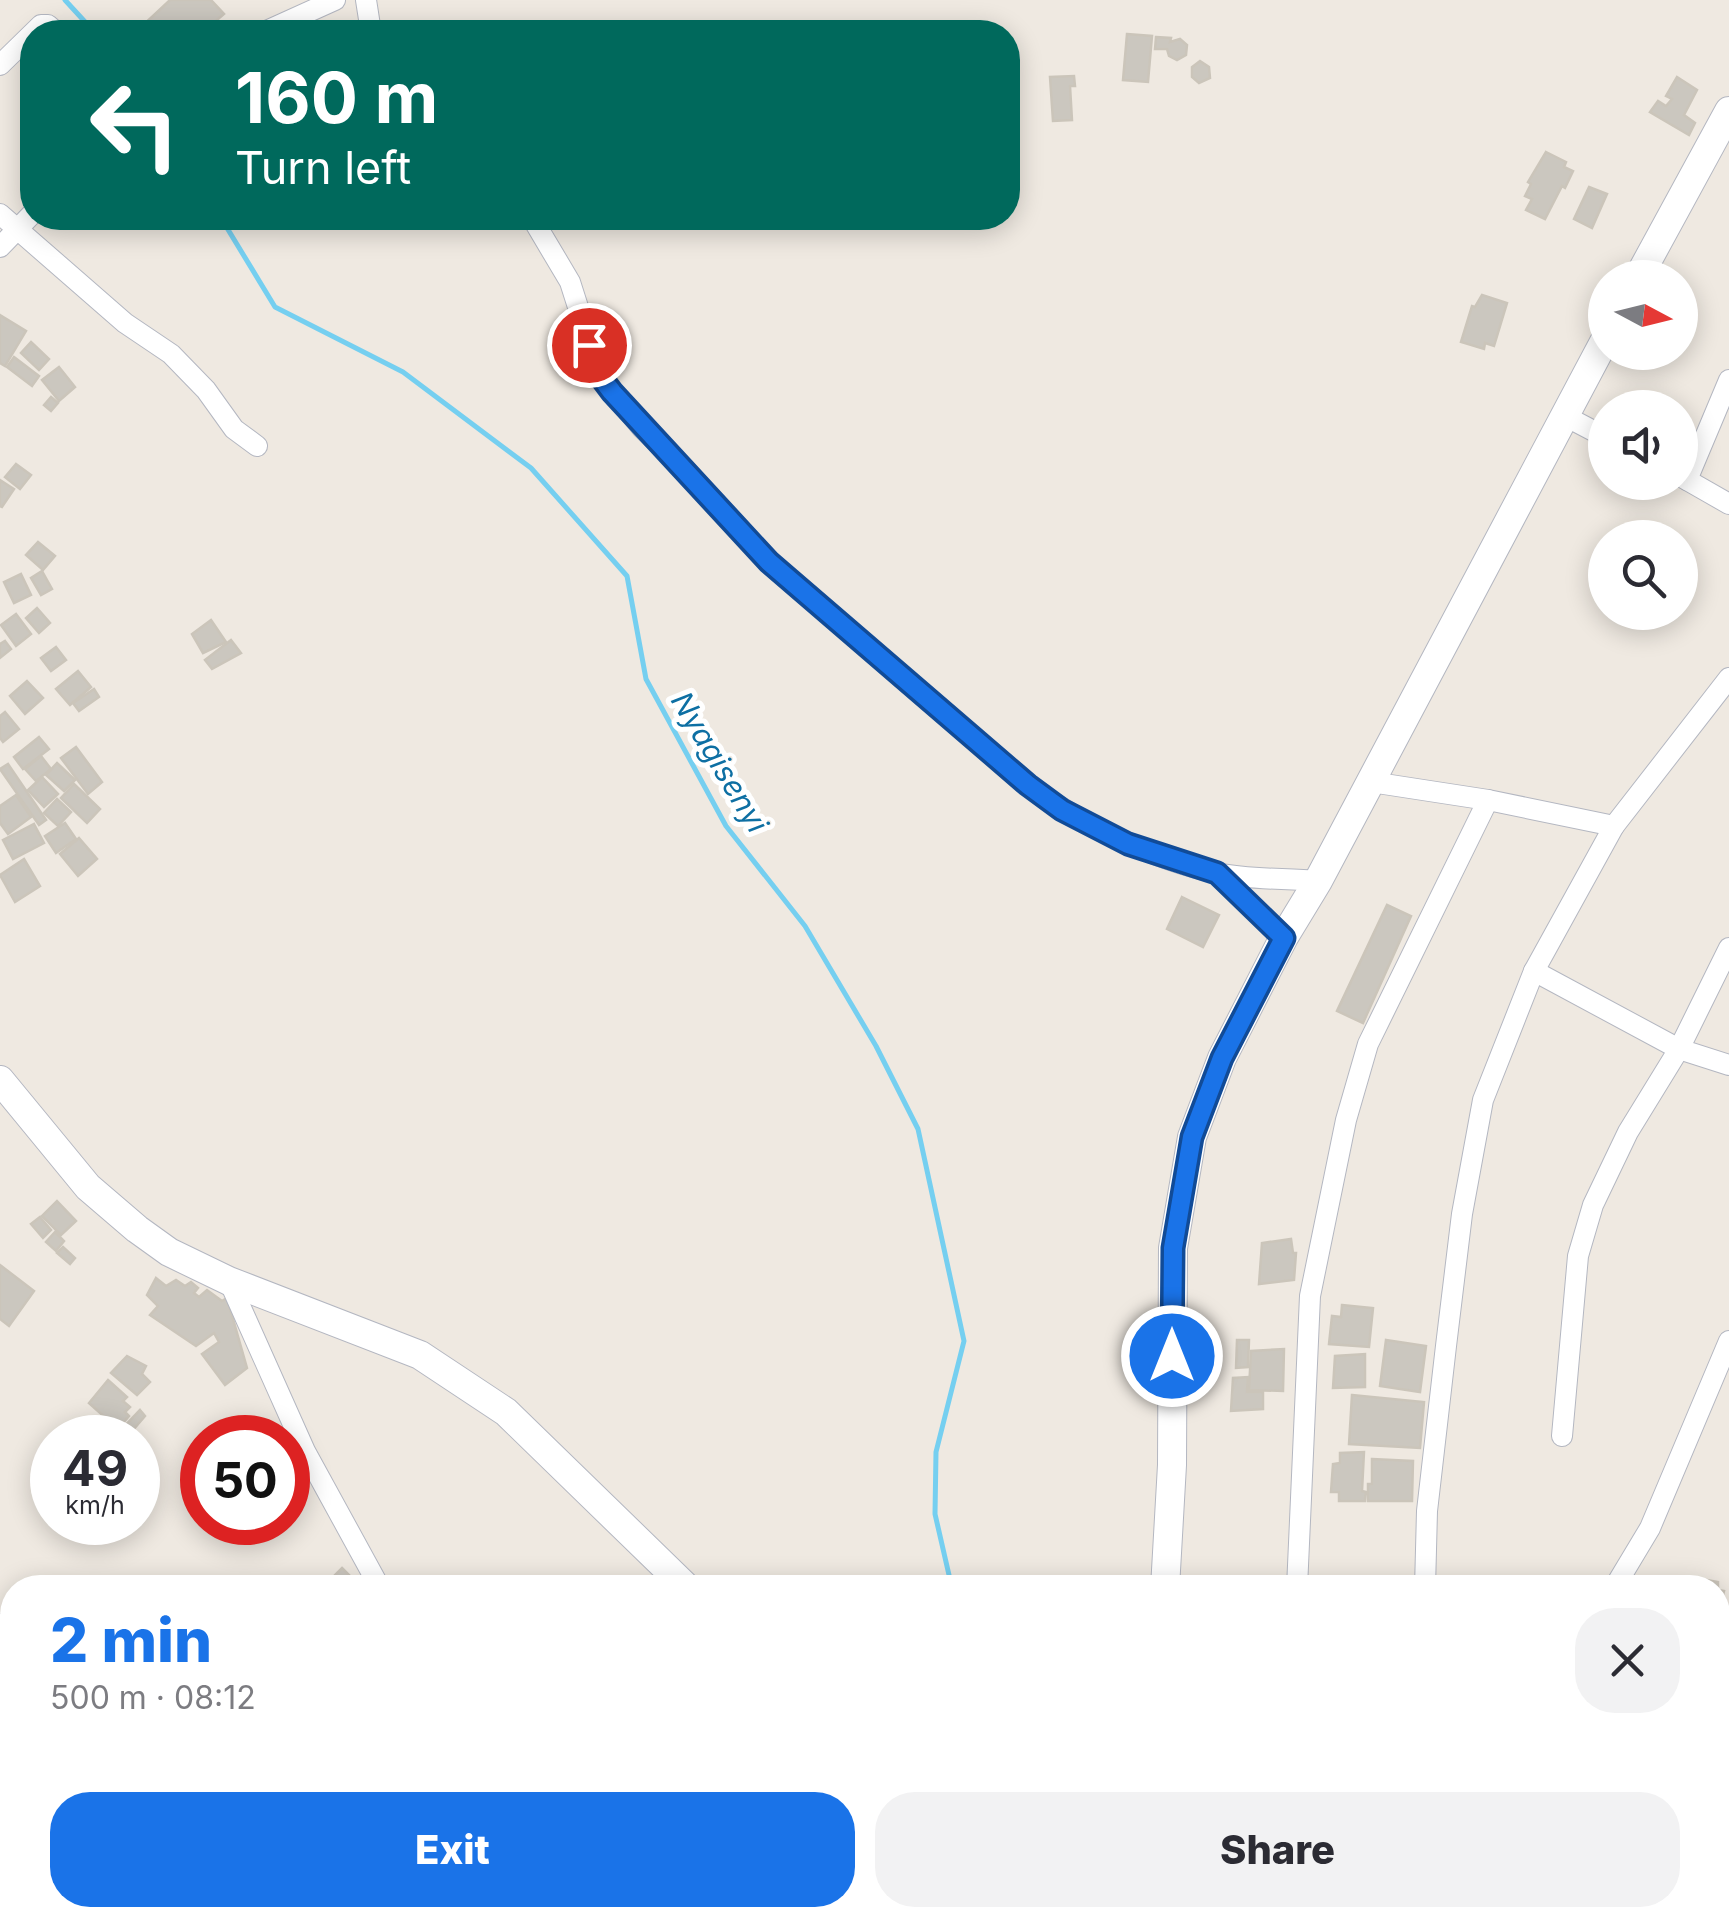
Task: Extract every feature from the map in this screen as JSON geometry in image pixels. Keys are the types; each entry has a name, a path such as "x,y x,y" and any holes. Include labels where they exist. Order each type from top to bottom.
{"main road":[{"path":"1648,260 1729,111"},
{"path":"1167,1575 1172,1465 1173,1248 1192,1137 1222,1058 1284,938 1589,370"},
{"path":"0,1080 88,1186 169,1252 229,1281 420,1355 506,1412 673,1575"}],"street":[{"path":"291,20 335,0"},
{"path":"0,65 20,45"},
{"path":"0,247 20,227"},
{"path":"33,230 125,323 170,354 206,390 234,429 258,446"},
{"path":"539,230 570,282 600,376 642,428 685,469 769,562 1028,785 1062,810 1128,844 1217,873 1318,881"},
{"path":"1698,448 1729,380"},
{"path":"1565,416 1588,428"},
{"path":"1698,486 1729,504"},
{"path":"1425,1575 1427,1511 1462,1214 1483,1100 1534,971 1614,826 1729,678"},
{"path":"1370,782 1488,800 1614,826"},
{"path":"1299,1575 1310,1296 1346,1120 1368,1044 1488,800"},
{"path":"1217,873 1284,938"},
{"path":"1562,1436 1578,1256 1593,1206 1628,1132 1679,1049 1729,948"},
{"path":"1534,971 1679,1049 1729,1064"},
{"path":"229,1281 305,1451 373,1575"},
{"path":"1622,1575 1650,1528 1729,1341"}],"building":[{"path":"170,0 211,0 224,14 217,20 149,20"},
{"path":"1127,34 1152,36 1148,82 1123,80"},
{"path":"1156,37 1171,38 1170,42 1180,39 1187,45 1186,55 1177,60 1169,56 1167,49 1155,49"},
{"path":"1200,61 1209,67 1210,78 1199,83 1192,77 1192,67"},
{"path":"1074,76 1075,86 1070,86 1072,120 1053,121 1050,77"},
{"path":"1677,77 1697,90 1684,115 1695,123 1689,135 1650,112 1658,101 1666,106 1672,99 1666,96"},
{"path":"1546,152 1566,162 1564,167 1573,171 1545,219 1526,210 1532,199 1525,196 1531,184 1528,182"},
{"path":"1589,187 1607,194 1592,228 1574,219"},
{"path":"1482,295 1507,303 1494,346 1485,343 1484,349 1461,342 1472,306"},
{"path":"0,315 26,331 5,366 0,363"},
{"path":"31,342 49,359 39,370 21,353"},
{"path":"14,357 39,376 32,386 7,367"},
{"path":"59,367 75,387 59,401 42,380"},
{"path":"51,397 58,403 51,411 44,405"},
{"path":"16,464 31,475 20,489 5,477"},
{"path":"0,480 14,489 2,507 0,506"},
{"path":"38,542 55,556 43,570 26,555"},
{"path":"42,571 52,589 41,595 31,578"},
{"path":"21,574 31,595 14,603 4,582"},
{"path":"37,608 50,623 39,633 26,618"},
{"path":"16,614 31,634 16,646 1,625"},
{"path":"211,620 226,642 203,653 192,634"},
{"path":"231,640 241,653 212,669 205,660"},
{"path":"5,641 11,649 0,658 0,644"},
{"path":"56,647 66,660 51,671 41,658"},
{"path":"78,671 91,687 70,705 56,689"},
{"path":"27,681 43,698 25,714 10,696"},
{"path":"94,689 99,697 79,711 73,703"},
{"path":"5,712 19,729 3,742 0,716"},
{"path":"39,737 49,749 23,769 14,757"},
{"path":"76,747 102,782 88,794 61,758"},
{"path":"41,756 51,769 36,781 25,769"},
{"path":"57,763 75,780 64,791 46,775"},
{"path":"8,764 46,820 39,825 0,769"},
{"path":"42,777 58,794 44,807 28,790"},
{"path":"74,784 100,809 87,823 61,798"},
{"path":"16,795 31,817 8,834 0,823 0,806"},
{"path":"57,799 71,812 58,826 44,813"},
{"path":"65,823 76,839 56,853 45,836"},
{"path":"34,824 44,843 13,859 3,840"},
{"path":"79,838 97,859 78,876 60,854"},
{"path":"24,859 40,886 15,902 0,875"},
{"path":"1182,897 1219,915 1203,947 1167,929"},
{"path":"1387,905 1411,916 1363,1023 1337,1011"},
{"path":"57,1201 76,1221 61,1235 42,1216"},
{"path":"40,1217 51,1230 43,1238 31,1224"},
{"path":"55,1232 64,1241 56,1251 46,1242"},
{"path":"1291,1239 1296,1253 1294,1280 1259,1284 1262,1243"},
{"path":"63,1247 75,1258 70,1264 57,1253"},
{"path":"0,1265 34,1291 9,1326 0,1319"},
{"path":"156,1278 166,1286 176,1280 185,1286 191,1282 198,1288 194,1293 199,1297 207,1290 222,1301 227,1298 247,1368 225,1385 202,1354 219,1342 214,1333 196,1346 150,1315 158,1306 147,1295"},
{"path":"1342,1305 1373,1308 1369,1347 1329,1344 1332,1316 1341,1317"},
{"path":"1237,1340 1249,1340 1248,1367 1236,1368"},
{"path":"1386,1340 1426,1346 1420,1392 1380,1386"},
{"path":"1284,1349 1283,1391 1249,1390 1251,1351"},
{"path":"1365,1354 1365,1387 1333,1388 1335,1356"},
{"path":"127,1356 146,1366 142,1374 150,1382 137,1395 111,1373"},
{"path":"1248,1377 1247,1392 1263,1392 1263,1409 1231,1411 1233,1378"},
{"path":"108,1380 127,1397 123,1401 130,1407 125,1412 128,1415 102,1415 89,1403"},
{"path":"1352,1395 1424,1402 1420,1448 1349,1444"},
{"path":"1364,1452 1365,1501 1339,1501 1339,1492 1331,1492 1333,1464 1340,1463 1340,1453"},
{"path":"1372,1459 1413,1461 1412,1501 1368,1501"}],"waterway":[{"name":"Nyagisenyi","path":"65,0 83,20"},
{"name":"Nyagisenyi","path":"228,230 275,307 403,372 531,468 627,576 646,679 726,826 805,926 876,1046 918,1129 964,1341 936,1452 935,1514 949,1575"}],"route":[{"path":"589,345 600,376 612,392 769,562 1028,785 1062,810 1128,844 1217,873 1284,938 1222,1058 1192,1137 1173,1248 1172,1356"}]}
